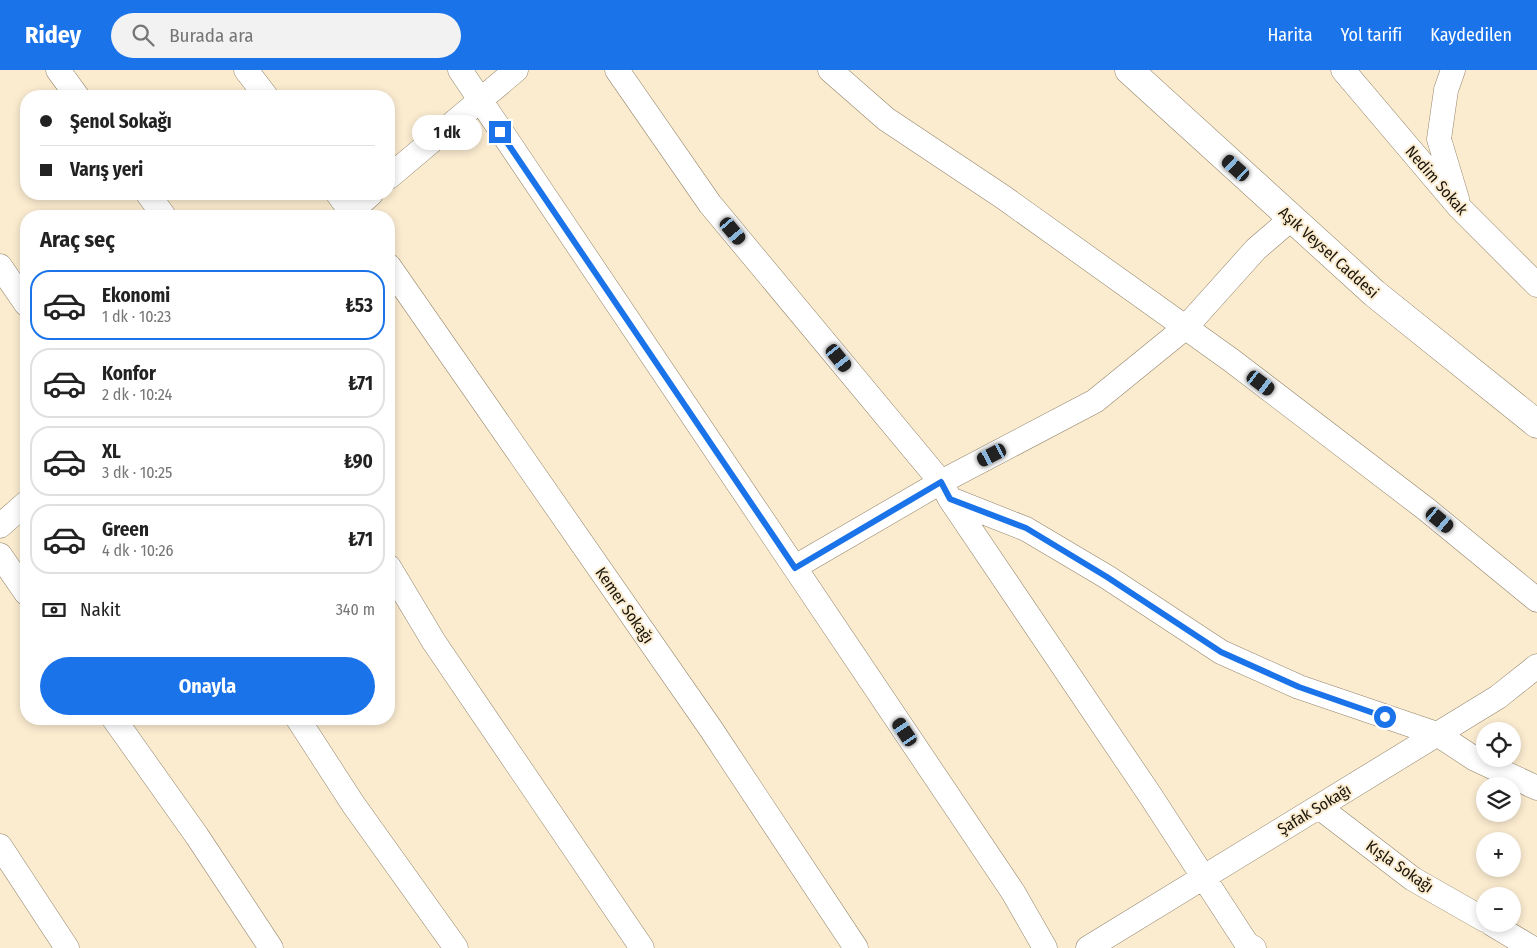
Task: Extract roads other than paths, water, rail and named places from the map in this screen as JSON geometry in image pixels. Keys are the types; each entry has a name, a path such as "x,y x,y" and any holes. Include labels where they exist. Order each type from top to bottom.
{"street":[{"path":"58,70 73,90"},
{"path":"246,70 261,90"},
{"path":"460,70 1013,892 1044,948"},
{"path":"395,172 516,70"},
{"path":"617,70 710,204 945,490 1144,786 1247,944 1254,948"},
{"path":"830,70 886,119 1003,197 1186,327 1426,509 1537,600"},
{"name":"Nedim Sokak","path":"1343,70 1459,207 1537,285"},
{"path":"1453,70 1446,90 1440,139 1459,207"},
{"name":"Aşık Veysel Caddesi","path":"1138,73 1374,293 1537,424"},
{"path":"347,209 361,200"},
{"path":"795,568 945,490 1095,401 1186,327 1256,248 1292,218"},
{"path":"0,266 20,295"},
{"name":"Kemer Sokağı","path":"395,275 711,729 856,948"},
{"path":"945,490 1026,528 1107,577 1221,652 1299,687 1437,734 1475,759 1537,788"},
{"path":"0,526 20,508"},
{"path":"0,555 20,584"},
{"path":"395,578 434,642 642,948"},
{"name":"Şafak Sokağı","path":"1088,948 1498,697 1537,666"},
{"path":"118,725 271,948"},
{"path":"302,725 353,804 456,948"},
{"name":"Kışla Sokağı","path":"1319,807 1413,879 1476,915"},
{"path":"0,846 67,948"},
{"path":"1505,932 1532,948"}]}
